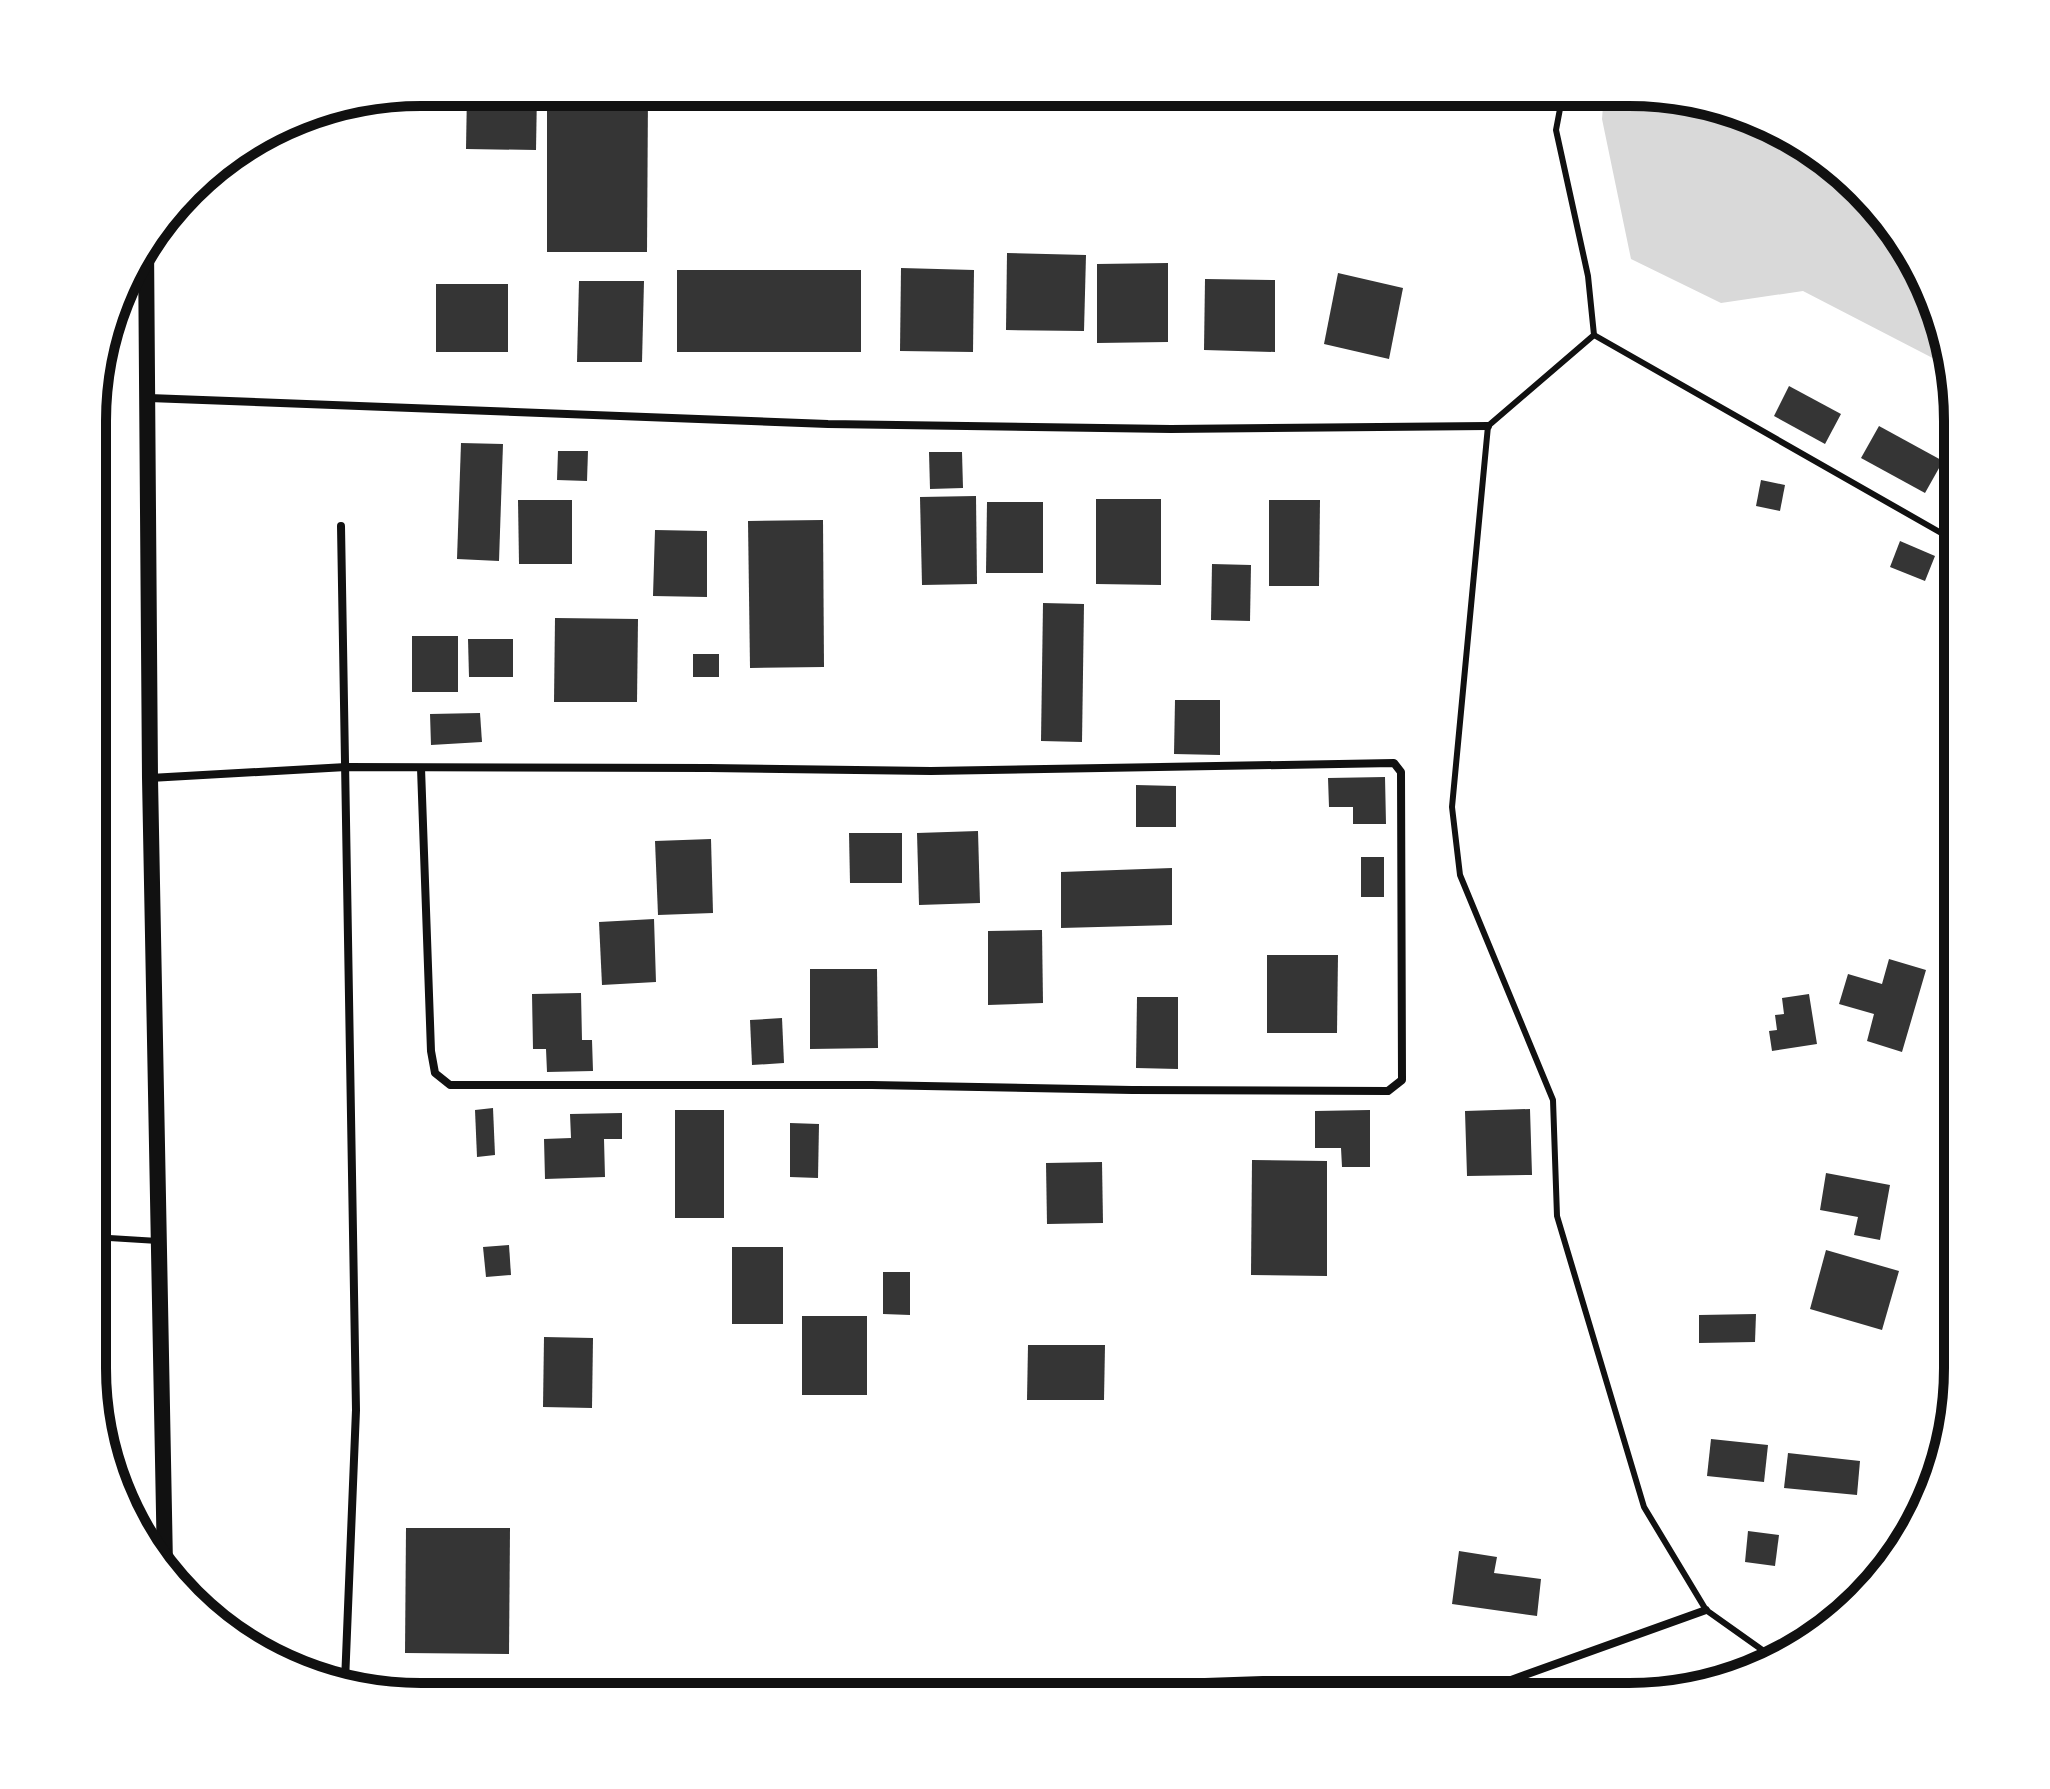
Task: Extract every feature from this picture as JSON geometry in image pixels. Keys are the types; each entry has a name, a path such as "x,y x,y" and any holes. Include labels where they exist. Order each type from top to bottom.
{"main road":[{"path":"146,267 150,778 165,1551"}],"street":[{"path":"149,398 828,424 1171,429 1488,426"},
{"path":"341,526 356,1410 345,1673"},
{"path":"150,778 346,767 931,771 1394,763 1401,772 1402,1080 1388,1091 872,1085 450,1085 435,1073 431,1051 421,768"},
{"path":"1176,1683 1511,1680 1706,1610"}],"lane":[{"path":"1561,106 1556,130 1588,276 1594,335"},
{"path":"1594,335 1488,426 1452,807 1460,875 1553,1100 1557,1216 1644,1507 1706,1610 1765,1652"},
{"path":"1594,335 1944,535"},
{"path":"106,1238 158,1241"}],"shaded area":[{"path":"1603,106 1690,112 1749,130 1786,148 1821,171 1866,213 1891,246 1920,301 1938,361 1803,291 1721,303 1631,259 1602,119"}],"building":[{"path":"467,106 537,106 536,150 466,149"},
{"path":"547,106 648,106 647,252 547,252"},
{"path":"1007,253 1086,255 1084,331 1006,330"},
{"path":"1168,263 1168,342 1097,343 1097,264"},
{"path":"901,268 974,270 973,352 900,351"},
{"path":"677,270 861,270 861,352 677,352"},
{"path":"1338,273 1403,288 1389,359 1324,344"},
{"path":"1205,279 1275,280 1275,352 1204,350"},
{"path":"579,281 644,281 642,362 577,362"},
{"path":"436,284 508,284 508,352 436,352"},
{"path":"1789,386 1841,414 1825,444 1774,416"},
{"path":"1879,426 1943,461 1925,493 1861,458"},
{"path":"461,443 503,444 499,561 457,559"},
{"path":"558,451 588,451 587,481 557,480"},
{"path":"929,452 962,452 963,488 930,489"},
{"path":"1761,480 1785,485 1780,511 1756,506"},
{"path":"976,496 977,584 922,585 920,497"},
{"path":"1096,499 1161,499 1161,585 1096,584"},
{"path":"518,500 572,500 572,564 519,564"},
{"path":"1269,500 1320,500 1319,586 1269,586"},
{"path":"987,502 1043,502 1043,573 986,573"},
{"path":"823,520 824,667 750,668 748,521"},
{"path":"655,530 707,531 707,597 653,596"},
{"path":"1900,541 1935,556 1925,581 1890,567"},
{"path":"1212,564 1251,565 1250,621 1211,620"},
{"path":"1043,603 1084,604 1082,742 1041,741"},
{"path":"555,618 638,619 637,702 554,702"},
{"path":"412,636 458,636 458,692 412,692"},
{"path":"468,639 513,639 513,677 469,677"},
{"path":"693,654 719,654 719,677 693,677"},
{"path":"1175,700 1220,700 1220,755 1174,754"},
{"path":"480,713 482,742 431,745 430,714"},
{"path":"1385,777 1386,824 1353,824 1353,807 1329,807 1328,778"},
{"path":"1136,785 1176,786 1176,827 1136,827"},
{"path":"978,831 980,903 919,905 917,833"},
{"path":"849,833 902,833 902,883 850,883"},
{"path":"711,839 713,913 658,915 655,841"},
{"path":"1361,857 1384,857 1384,897 1361,897"},
{"path":"1172,868 1172,925 1061,928 1061,872"},
{"path":"654,919 656,982 602,985 599,922"},
{"path":"1042,930 1043,1003 988,1005 988,931"},
{"path":"1267,955 1338,955 1337,1033 1267,1033"},
{"path":"1889,959 1926,970 1902,1052 1867,1041 1874,1014 1839,1004 1848,974 1882,984"},
{"path":"810,969 877,969 878,1048 810,1049"},
{"path":"581,993 582,1040 592,1040 593,1071 547,1072 546,1049 533,1049 532,994"},
{"path":"1809,994 1817,1044 1772,1051 1769,1031 1777,1030 1775,1015 1784,1014 1782,998"},
{"path":"1137,997 1178,997 1178,1069 1136,1068"},
{"path":"782,1018 784,1063 752,1065 750,1020"},
{"path":"493,1108 495,1155 477,1157 475,1110"},
{"path":"1530,1109 1532,1175 1467,1176 1465,1111"},
{"path":"675,1110 724,1110 724,1218 675,1218"},
{"path":"1370,1110 1370,1167 1342,1167 1341,1148 1315,1148 1315,1111"},
{"path":"622,1113 622,1139 604,1139 605,1177 545,1179 544,1139 571,1138 570,1114"},
{"path":"790,1123 819,1124 818,1178 790,1177"},
{"path":"1252,1160 1327,1161 1327,1276 1251,1275"},
{"path":"1102,1162 1103,1223 1047,1224 1046,1163"},
{"path":"1826,1173 1890,1185 1880,1240 1854,1235 1858,1217 1820,1210"},
{"path":"509,1245 511,1275 486,1277 483,1247"},
{"path":"732,1247 783,1247 783,1324 732,1324"},
{"path":"1826,1250 1899,1271 1882,1330 1810,1309"},
{"path":"883,1272 910,1272 910,1315 883,1314"},
{"path":"1756,1314 1755,1342 1699,1343 1699,1315"},
{"path":"802,1316 867,1316 867,1395 802,1395"},
{"path":"544,1337 593,1338 592,1408 543,1407"},
{"path":"1028,1345 1105,1345 1104,1400 1027,1400"},
{"path":"1711,1439 1768,1445 1764,1482 1707,1476"},
{"path":"1788,1453 1860,1461 1857,1495 1784,1488"},
{"path":"406,1528 510,1528 509,1654 405,1653"},
{"path":"1748,1531 1779,1535 1775,1566 1745,1562"},
{"path":"1459,1551 1497,1557 1494,1573 1541,1579 1537,1616 1452,1604"}]}
